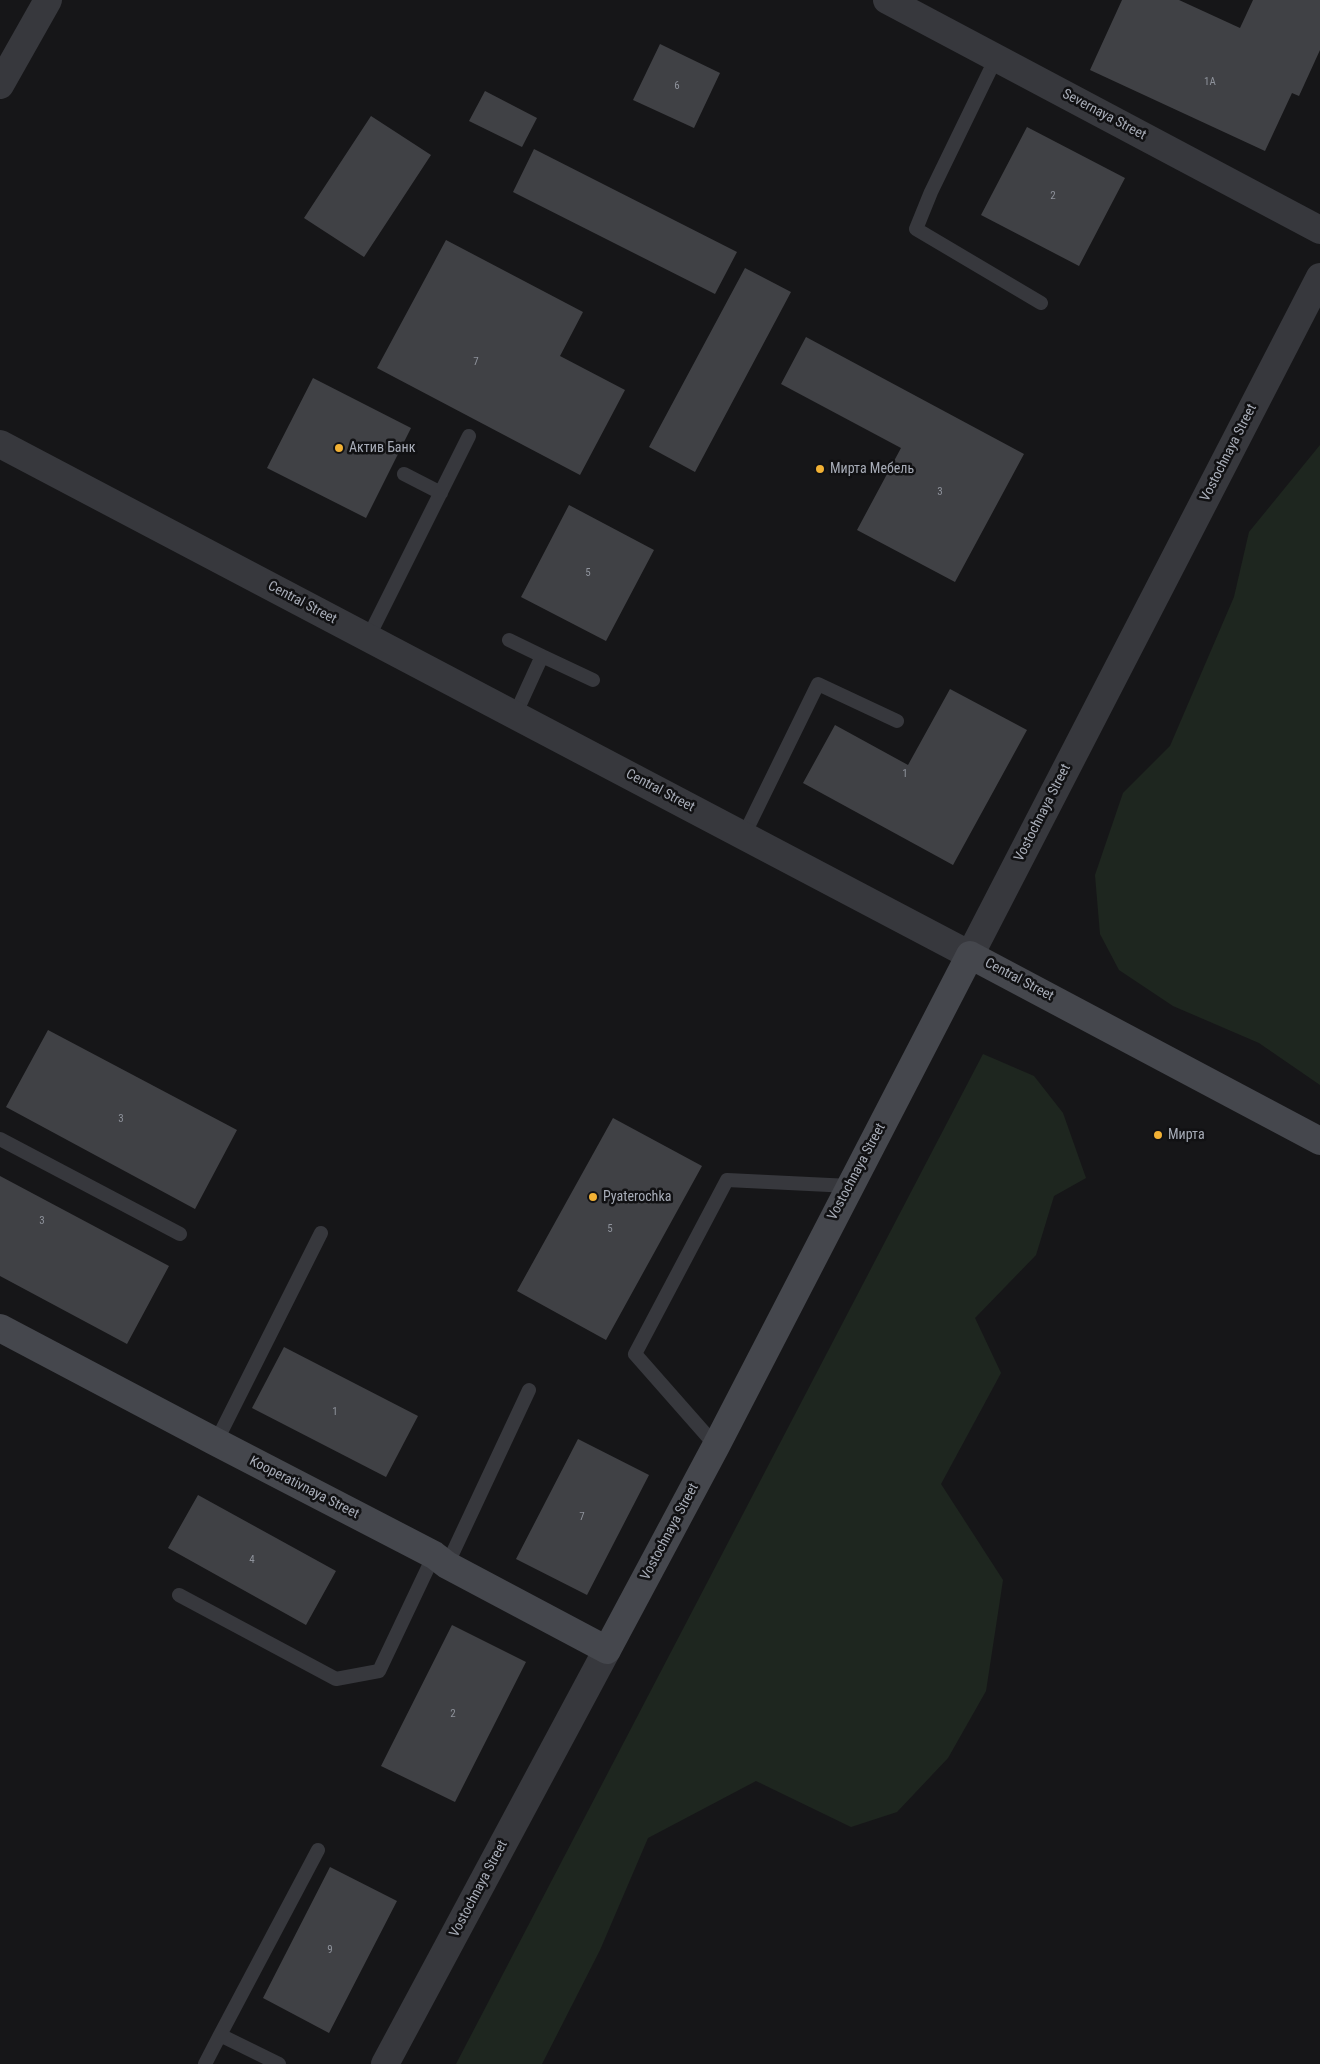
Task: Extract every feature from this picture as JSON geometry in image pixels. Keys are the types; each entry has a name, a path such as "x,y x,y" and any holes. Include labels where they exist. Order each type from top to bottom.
{"street":[{"path":"0,85 48,0"},
{"name":"Severnaya Street","path":"887,0 1320,230"},
{"name":"Vostochnaya Street","path":"385,2064 716,1446 1320,277"},
{"name":"Central Street","path":"0,444 744,835 1320,1141"},
{"name":"Kooperativnaya Street","path":"0,1328 607,1650"}],"lane":[{"path":"996,58 931,192 916,229 1042,303"},
{"path":"368,638 470,436"},
{"path":"404,474 441,493"},
{"path":"509,640 593,680"},
{"path":"515,715 542,656"},
{"path":"744,835 818,684 897,722"},
{"path":"0,1138 180,1234"},
{"path":"716,1446 634,1354 727,1180 850,1186"},
{"path":"216,1442 321,1233"},
{"path":"179,1595 336,1679 379,1671 440,1560 529,1390"},
{"path":"205,2064 318,1850"},
{"path":"220,2035 279,2064"}],"shaded area":[{"path":"1320,445 1320,1085 1259,1043 1173,1006 1119,970 1100,934 1095,875 1123,793 1170,746 1234,597 1249,532"},
{"path":"983,1054 1034,1076 1063,1113 1086,1178 1054,1196 1036,1255 975,1318 1001,1373 941,1484 1003,1580 986,1691 948,1758 897,1812 851,1827 756,1781 648,1838 600,1950 542,2064 456,2064"}],"building":[{"path":"1122,0 1179,0 1240,28 1253,0 1320,0 1320,50 1299,96 1292,93 1265,151 1090,70"},
{"path":"660,44 720,73 694,128 633,100"},
{"path":"485,91 537,118 522,147 469,121"},
{"path":"371,116 431,155 364,257 304,218"},
{"path":"1027,127 1125,178 1079,266 981,215"},
{"path":"534,149 737,252 715,294 513,192"},
{"path":"446,240 583,312 560,356 625,390 580,475 377,368"},
{"path":"745,268 791,292 695,472 649,447"},
{"path":"806,337 1024,454 955,582 857,530 901,448 781,384"},
{"name":"Актив Банк","path":"313,378 411,428 366,518 267,468"},
{"path":"569,505 654,550 606,641 521,597"},
{"path":"950,689 1027,730 953,865 803,783 835,725 908,765"},
{"path":"48,1030 237,1130 195,1209 6,1107"},
{"path":"613,1118 702,1166 606,1340 517,1291"},
{"path":"0,1176 169,1266 127,1344 0,1276"},
{"path":"284,1347 418,1416 386,1477 252,1408"},
{"path":"578,1439 649,1475 587,1595 516,1559"},
{"path":"198,1495 336,1571 306,1625 168,1548"},
{"path":"452,1625 526,1662 455,1802 381,1766"},
{"path":"330,1867 397,1901 329,2033 263,1998"}],"place":[{"name":"Актив Банк","path":"339,448"},
{"name":"Мирта Мебель","path":"820,469"},
{"name":"Мирта","path":"1158,1135"},
{"name":"Pyaterochka","path":"593,1197"}]}
